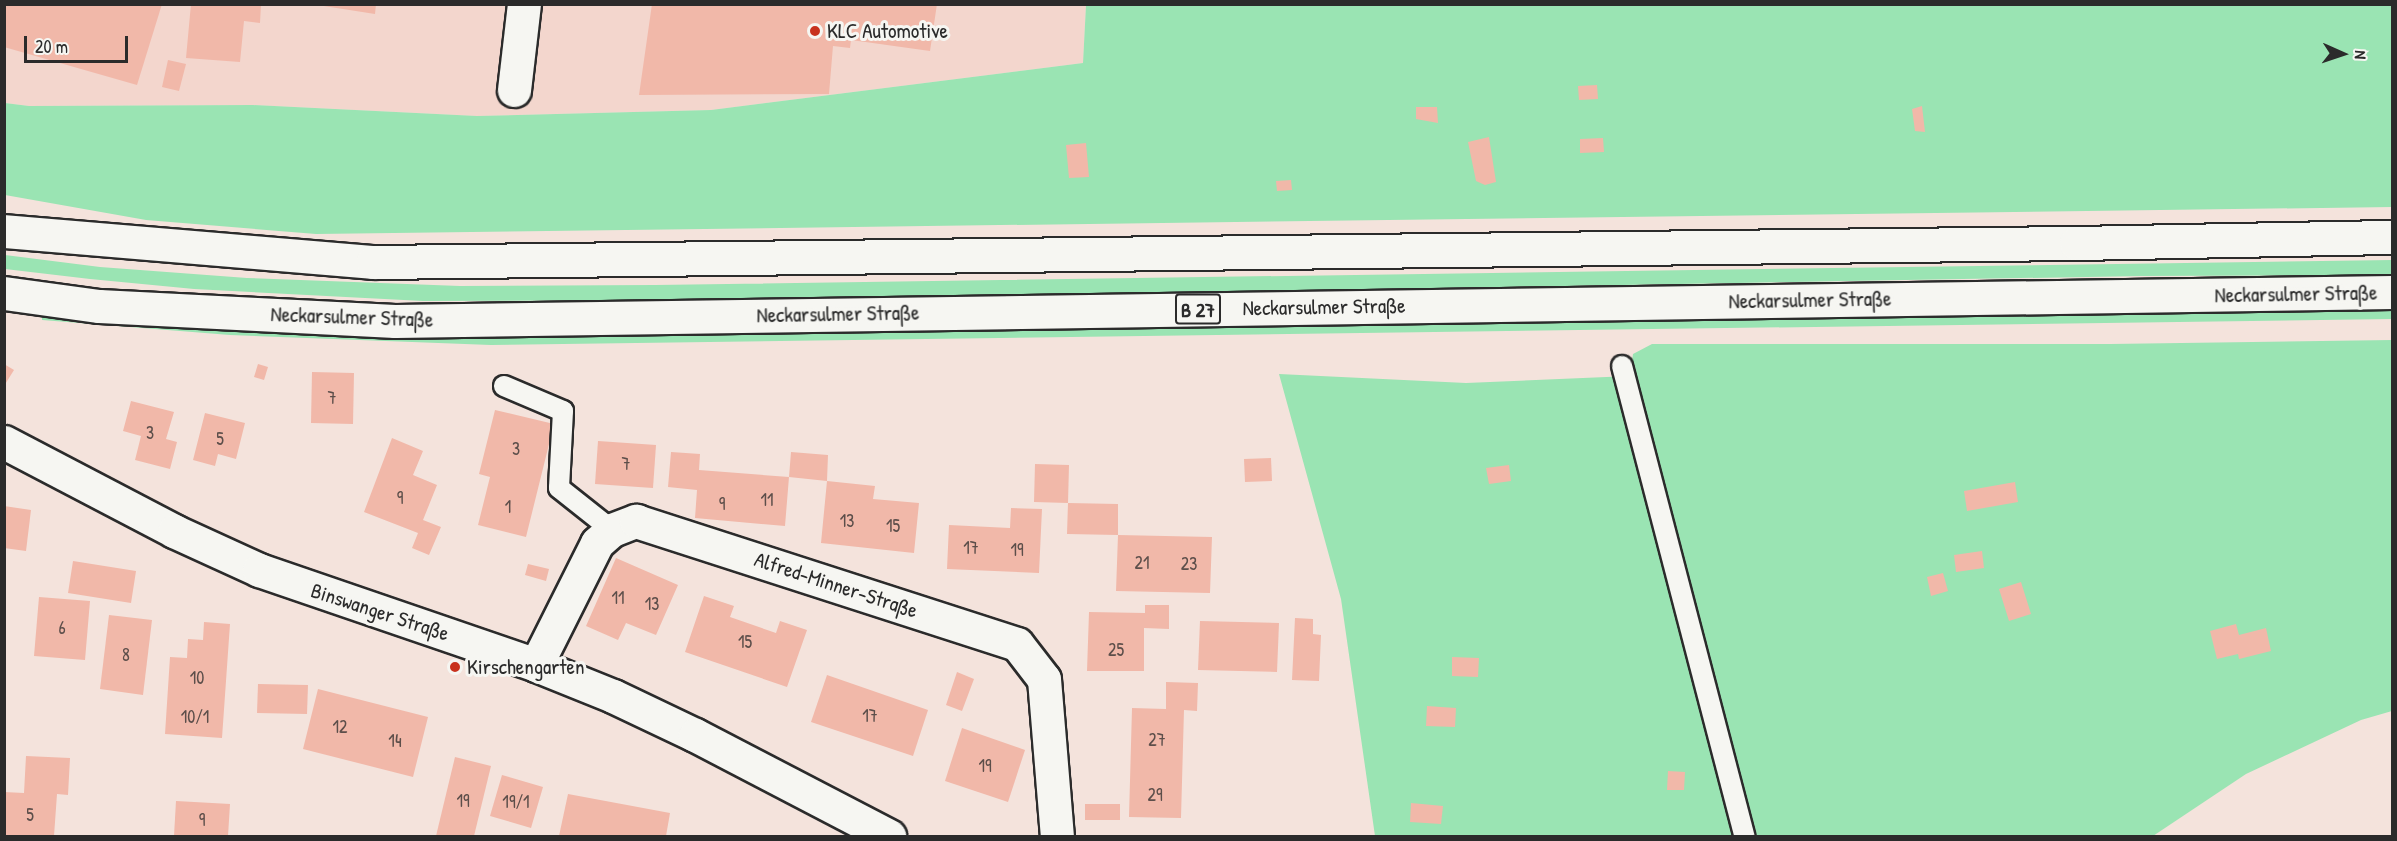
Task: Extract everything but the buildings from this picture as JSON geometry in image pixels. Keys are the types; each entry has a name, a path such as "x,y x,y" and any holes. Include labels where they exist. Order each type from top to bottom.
{"main road":[{"path":"514,90 524,4"},
{"path":"4,231 373,262 2076,243 2392,237"},
{"name":"Neckarsulmer Straße","path":"4,293 99,306 395,321 2392,292"},
{"name":"Binswanger Straße","path":"4,442 164,525 259,570 536,665 613,696 695,735 889,837"},
{"name":"Alfred-Minner-Straße","path":"612,530 636,521 1017,644 1044,678 1057,837"},
{"path":"536,665 597,543 612,530"}],"lane":[{"path":"1622,366 1744,837"},
{"path":"504,386 563,411 559,488 612,530"}],"shaded area":[{"path":"5,5 1086,5 1083,63 711,110 477,116 253,105 29,106 5,103"}],"green space":[{"path":"1086,5 2392,5 2392,207 316,234 146,220 5,195 5,103 29,106 253,105 477,116 711,110 1083,63"},
{"path":"5,255 100,267 247,278 460,286 2392,260 2392,275 2142,276 757,300 423,301 194,289 90,279 5,269"},
{"path":"2392,310 2392,319 491,345 230,335 42,320 42,311 458,335 612,336"},
{"path":"2392,340 2392,711 2361,720 2246,774 2153,836 1375,836 1341,599 1279,374 1466,383 1630,376 1633,354 1652,344 2110,344"}],"place":[{"name":"KLC Automotive","path":"815,31"},
{"name":"Kirschengarten","path":"455,667"}]}
